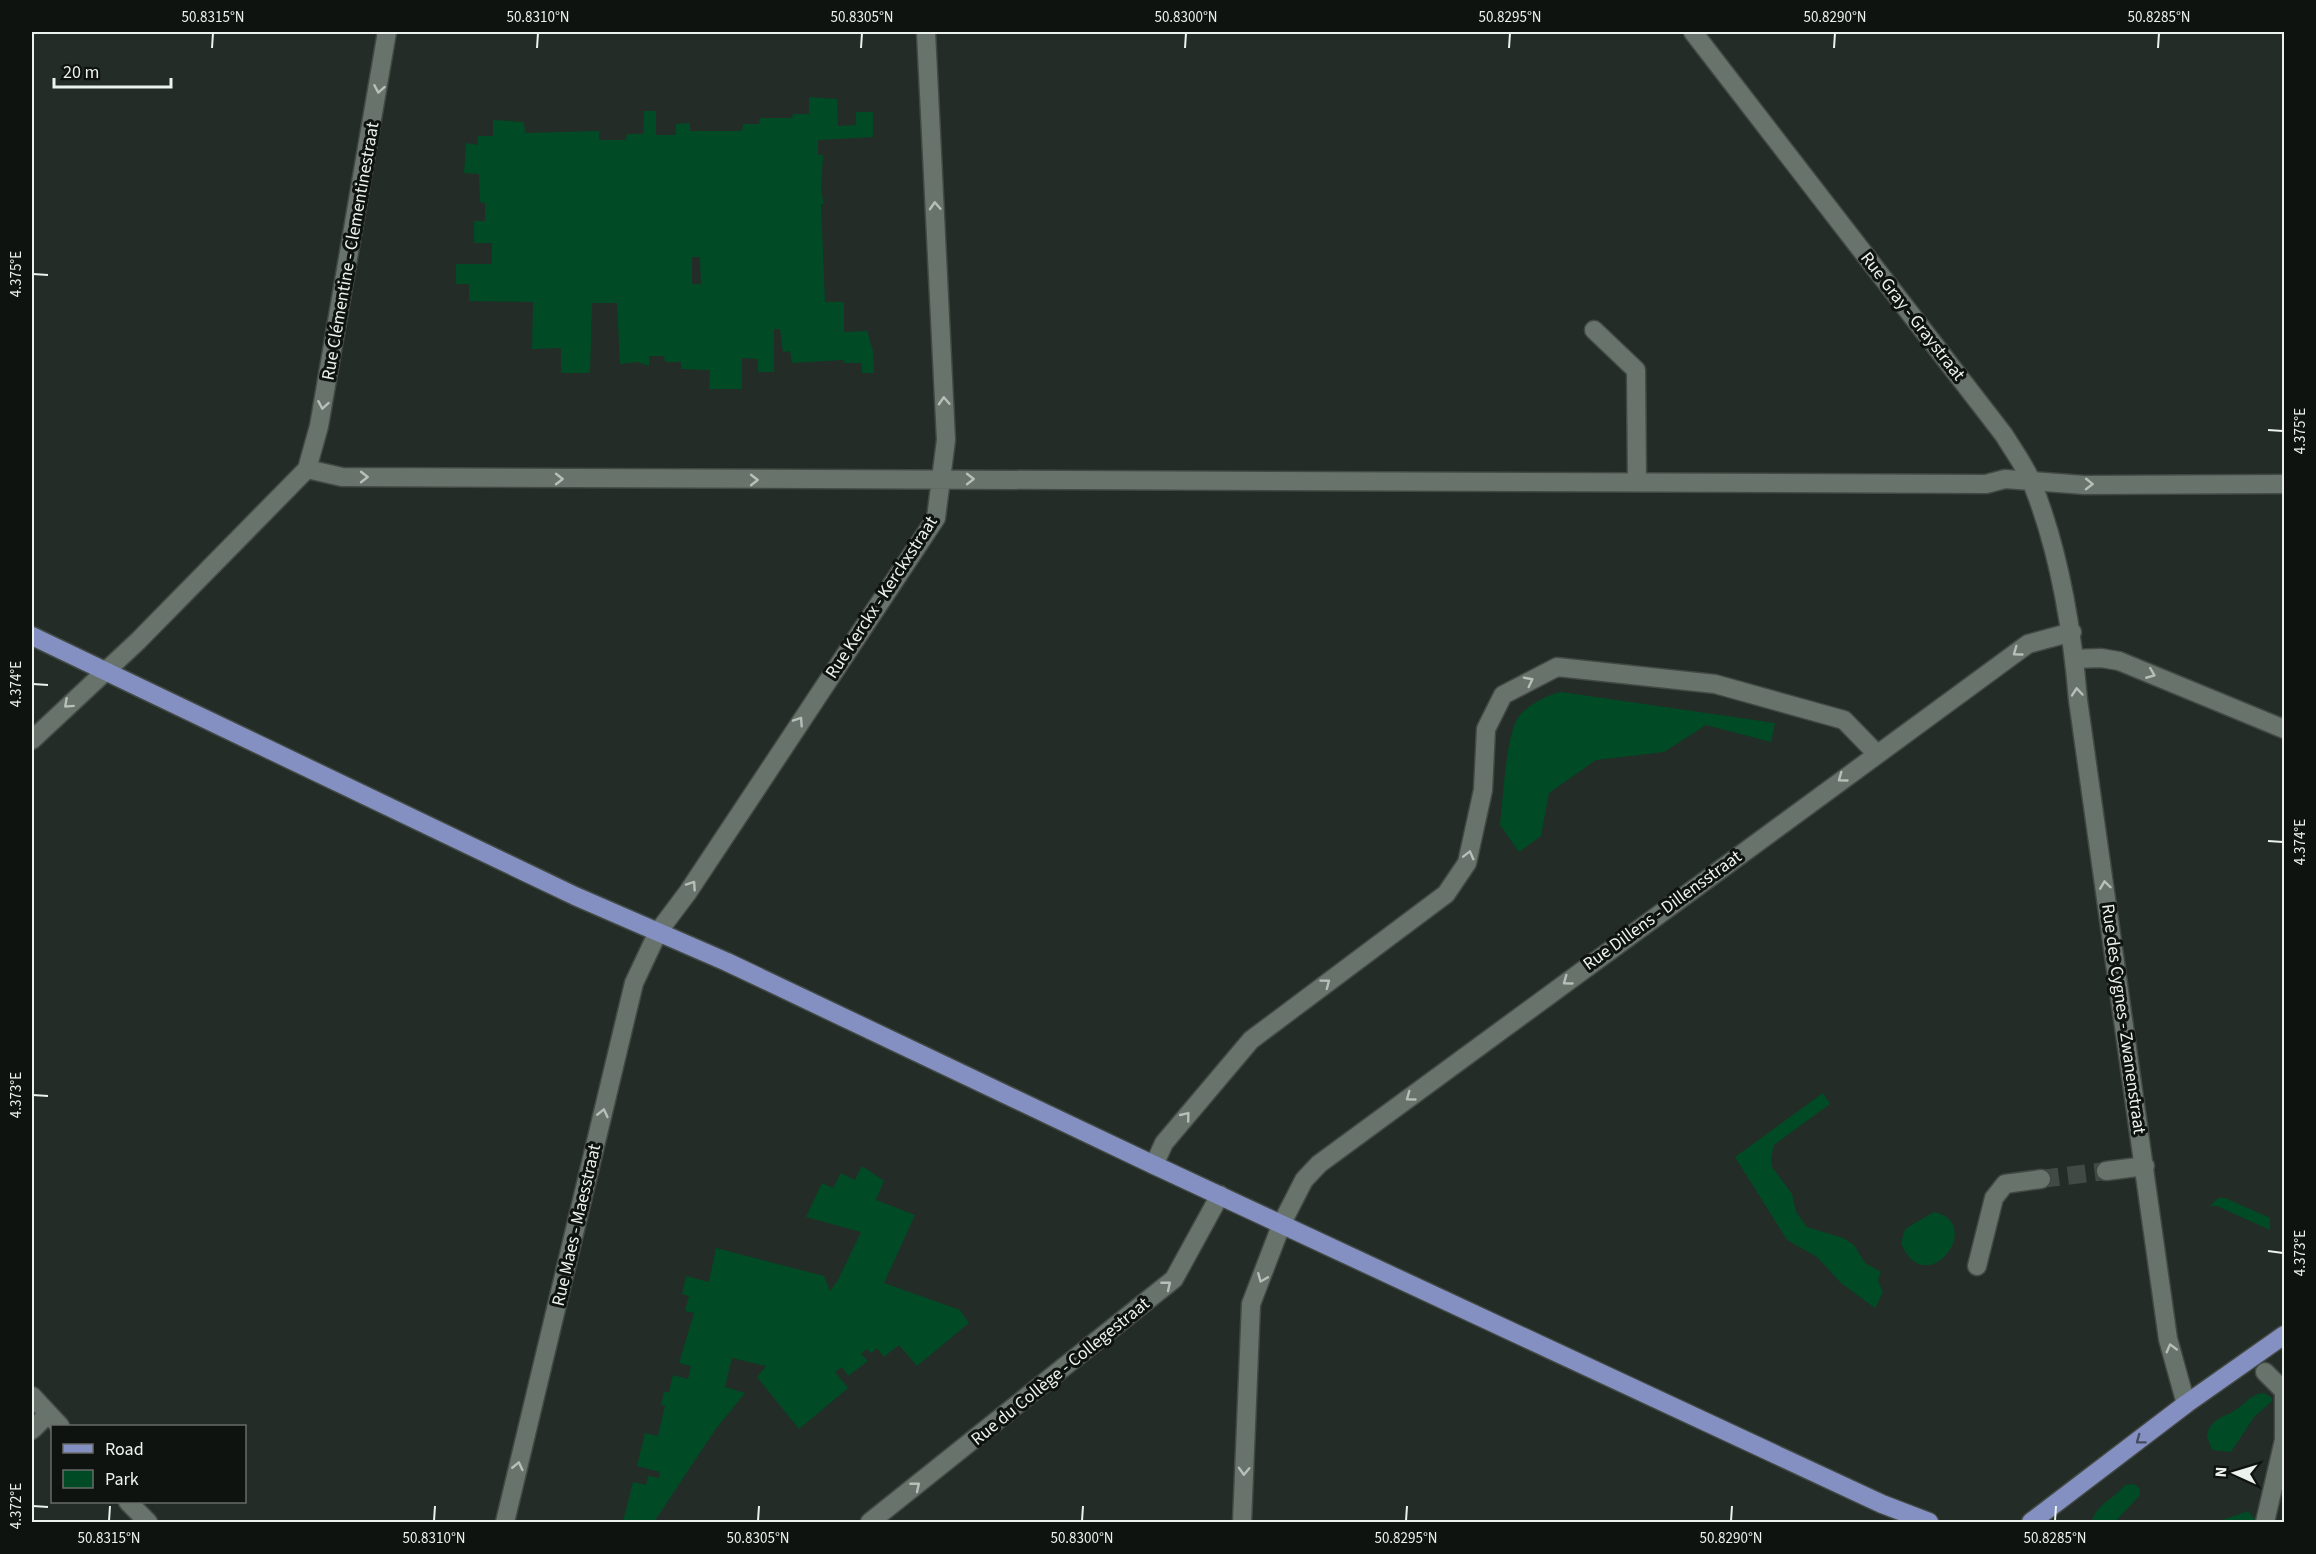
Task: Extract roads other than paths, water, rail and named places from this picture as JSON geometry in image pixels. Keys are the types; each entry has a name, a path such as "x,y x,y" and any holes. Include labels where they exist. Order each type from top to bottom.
{"main road":[{"path":"32,636 575,896 658,932 1882,1504 1929,1522"},
{"path":"2031,1522 2186,1404 2284,1335"}],"street":[{"name":"Rue Clémentine - Clementinestraat","path":"307,470 319,426 387,32"},
{"name":"Rue Kerckx - Kerckxstraat","path":"658,932 688,892 936,518 946,440 926,32"},
{"name":"Rue Gray - Graystraat","path":"1692,32 2004,435 2031,481 2043,514 2072,632"},
{"path":"1594,330 1636,370 1637,481"},
{"path":"32,740 107,670 307,470 342,477 1986,484 2005,479 2084,484 2284,484"},
{"name":"Rue des Cygnes - Zwanenstraat","path":"2072,632 2168,1339 2186,1404"},
{"name":"Rue Dillens - Dillensstraat","path":"1242,1522 1251,1304 1282,1223 1304,1180 1318,1164 1876,753 2028,644 2072,632"},
{"path":"2074,659 2101,658 2119,661 2284,729"},
{"path":"1154,1165 1164,1143 1251,1040 1446,894 1467,863 1483,790 1486,729 1503,695 1557,667 1715,684 1844,720 1876,753"},
{"name":"Rue Maes - Maesstraat","path":"505,1522 634,983 658,932"},
{"path":"2106,1171 2145,1166"},
{"path":"1977,1266 1994,1198 2005,1184 2040,1179"},
{"name":"Rue du Collège - Collegestraat","path":"870,1522 1174,1279 1220,1195"},
{"path":"2265,1372 2284,1391 2284,1440 2265,1522"},
{"path":"32,1396 54,1420 32,1430"},
{"path":"129,1503 148,1522"}],"tunnel":[{"path":"2041,1179 2106,1171"}]}
